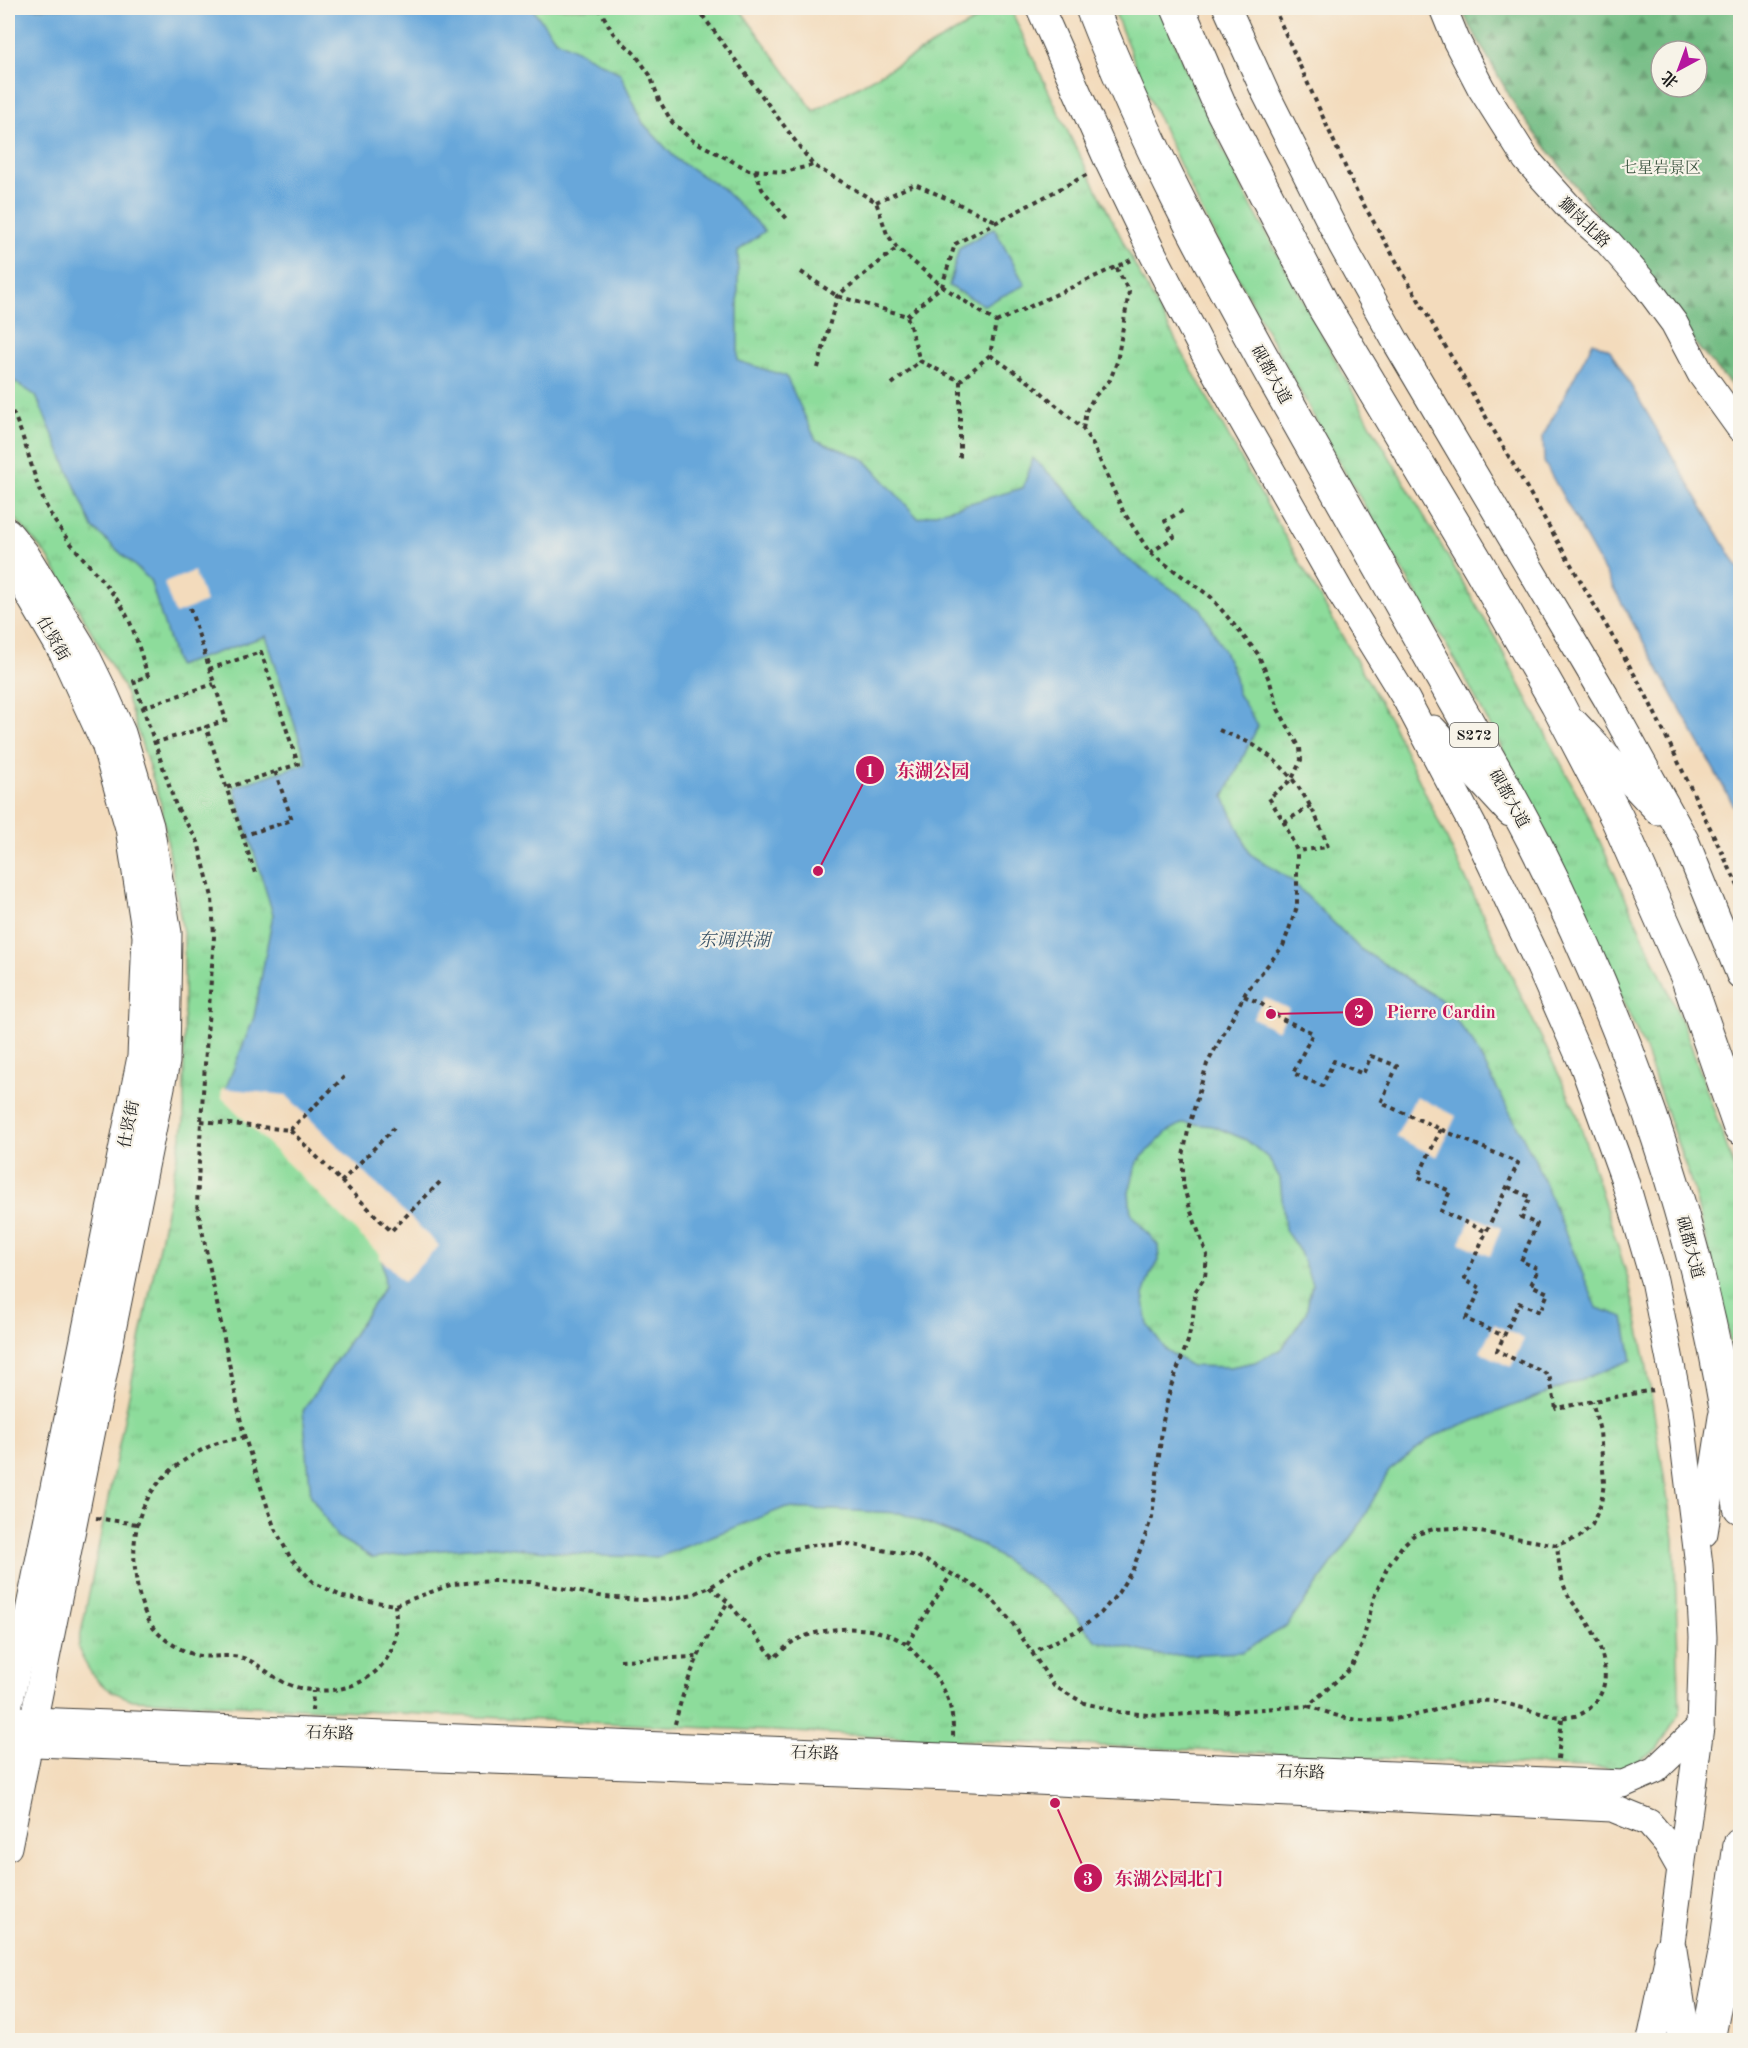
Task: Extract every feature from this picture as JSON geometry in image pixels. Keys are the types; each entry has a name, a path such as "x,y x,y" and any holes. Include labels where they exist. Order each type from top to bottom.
{"main road":[{"name":"砚都大道","path":"1092,8 1116,70 1193,231 1532,837 1608,1001 1642,1088 1695,1258 1725,1398 1740,1507"},
{"path":"1178,8 1226,118 1324,307 1479,566 1557,703 1617,818 1688,979 1740,1128"},
{"path":"1708,2040 1726,1947 1740,1844"},
{"path":"1670,1950 1684,2040"}],"street":[{"path":"1040,8 1109,164 1206,356 1342,595 1406,699 1475,830 1540,967 1584,1067 1624,1178 1654,1280 1680,1411 1699,1565 1703,1637 1700,1727 1670,1950 1651,2040"},
{"path":"1227,8 1264,92 1347,254 1468,465 1608,699 1685,840 1740,975"},
{"name":"獅岗北路","path":"1443,8 1456,40 1481,88 1526,159 1570,208 1608,242 1645,284 1674,323 1701,374 1740,428"},
{"path":"8,532 25,553 81,645 122,733 150,826 168,933 166,1062 75,1515 19,1731 8,1847"},
{"name":"仕贤街","path":"8,560 64,655 105,744 129,828 146,936 141,1057 8,1707"},
{"path":"1406,699 1532,837"},
{"path":"1557,703 1685,840"},
{"path":"1699,1565 1725,1398"},
{"name":"石东路","path":"19,1731 671,1746 1623,1784 1655,1770 1700,1727"},
{"name":"石东路","path":"19,1731 1612,1808 1649,1823 1667,1844 1680,1867"}],"path":[{"path":"600,8 613,33 635,54 650,75 659,100 672,122 692,140 749,170 785,172 813,165"},
{"path":"697,8 813,165 876,202 888,234 897,248 942,286 996,322"},
{"path":"1274,8 1357,193 1645,693 1740,890"},
{"path":"907,316 942,286 955,244 1109,164"},
{"path":"755,170 762,189 788,220"},
{"path":"876,202 915,184 998,222"},
{"path":"818,368 837,296 897,248"},
{"path":"996,322 1151,250"},
{"path":"1083,429 1086,411 1094,397 1110,380 1117,362 1129,292 1116,267"},
{"path":"801,272 837,296 907,316"},
{"path":"907,316 920,361 960,381"},
{"path":"960,458 960,381 990,355 996,322"},
{"path":"990,355 1032,384 1083,429 1123,511 1149,553 1211,597 1258,654 1278,709 1300,748 1300,760 1292,779 1269,798 1284,822 1297,851 1297,907 1283,946 1244,996 1207,1064 1189,1126 1184,1156 1184,1184 1190,1209 1207,1255 1205,1277 1196,1292 1188,1341 1170,1389 1163,1420 1152,1517 1133,1569 1118,1593 1101,1613 1080,1629 1032,1653"},
{"path":"892,384 920,361"},
{"path":"8,404 14,415 37,487 51,515 68,541 122,608 135,636 148,676 134,681 176,806 198,842 212,897 214,937 197,1205 245,1437 273,1527 290,1557 313,1582 343,1597 395,1605 453,1584 492,1581 531,1582 605,1597 640,1600 670,1599 693,1594 710,1587 775,1553 813,1545 842,1543 917,1556 973,1585 994,1601 1013,1624 1054,1686 1084,1703 1119,1712 1159,1716 1308,1706 1352,1719 1382,1720 1410,1716 1460,1703 1490,1701 1516,1705 1562,1718 1577,1716 1587,1711 1596,1702 1604,1687 1604,1668 1599,1644 1588,1623 1569,1597 1560,1575 1557,1545"},
{"path":"1149,553 1174,537 1165,521 1184,510"},
{"path":"154,743 226,720 190,608"},
{"path":"209,669 261,652 298,764 226,788"},
{"path":"142,707 214,684"},
{"path":"206,727 256,876"},
{"path":"1220,730 1257,747 1276,762 1292,779 1311,806 1320,823 1328,847 1297,851"},
{"path":"242,836 292,820 275,771"},
{"path":"1284,822 1311,806"},
{"path":"1244,996 1260,1003 1282,1019 1313,1033 1293,1073 1322,1086 1334,1061 1363,1074 1371,1056 1397,1066 1381,1102 1518,1163 1464,1280 1481,1288 1466,1319 1504,1336"},
{"path":"290,1130 344,1077"},
{"path":"201,1121 290,1130 391,1231 443,1179"},
{"path":"341,1182 394,1128"},
{"path":"1442,1129 1418,1178 1450,1191 1441,1211 1487,1232"},
{"path":"1508,1187 1530,1197 1521,1217 1537,1224 1521,1261 1538,1269 1531,1285 1548,1293 1540,1312 1519,1303 1497,1351 1549,1375 1556,1408 1675,1386"},
{"path":"1308,1706 1351,1668 1362,1645 1374,1597 1387,1568 1402,1546 1414,1535 1434,1529 1456,1528 1557,1545 1579,1537 1592,1525 1601,1504 1604,1483 1600,1431 1592,1401"},
{"path":"245,1437 211,1445 177,1465 156,1483 145,1502 137,1524 133,1555 137,1586 145,1614 158,1634 199,1656 232,1656 247,1659 285,1683 313,1691 338,1690 359,1683 373,1674 383,1662 393,1646 396,1626 395,1605"},
{"path":"75,1515 137,1524"},
{"path":"907,1644 952,1573"},
{"path":"710,1587 728,1602 774,1658 795,1641 827,1630 854,1628 880,1632 907,1644 943,1685 951,1705 954,1730 951,1757"},
{"path":"671,1746 680,1701 697,1657 728,1602"},
{"path":"620,1660 697,1657"},
{"path":"1556,1781 1562,1718"}],"green space":[{"name":"东调洪湖","path":"8,8 739,8 814,111 998,8 1010,8 1062,120 1141,277 1247,470 1391,721 1576,1111 1628,1279 1646,1362 1674,1539 1680,1714 1657,1749 1626,1769 133,1700 113,1692 98,1682 78,1648 184,1122 184,938 161,804 123,686 48,557 8,510"},
{"path":"1113,8 1161,8 1185,68 1240,185 1372,427 1496,639 1585,809 1684,1026 1734,1167 1740,1193 1740,1399 1726,1322 1693,1188 1644,1047 1545,830 1457,663 1336,457 1201,210 1147,93"},
{"name":"七星岩景区","path":"1460,8 1740,8 1740,395 1701,351 1517,109"}],"water":[{"name":"东调洪湖","path":"8,8 532,8 555,39 620,73 643,123 677,160 722,188 765,231 738,251 738,361 786,376 816,440 864,459 918,518 1023,488 1033,458 1061,485 1122,555 1201,609 1225,653 1235,677 1237,692 1258,726 1224,797 1250,854 1291,880 1360,949 1440,999 1472,1041 1534,1158 1597,1308 1624,1317 1632,1360 1432,1437 1389,1471 1356,1531 1287,1626 1242,1652 1164,1656 1097,1641 1061,1600 982,1545 900,1513 784,1508 659,1557 602,1556 493,1546 373,1558 337,1537 311,1496 303,1411 385,1286 382,1253 223,1095 254,1017 273,914 234,787 307,763 266,636 177,666 150,580 93,528 36,396 8,377","holes":["1183,1123 1213,1126 1246,1140 1268,1158 1280,1178 1285,1230 1300,1252 1312,1284 1306,1313 1282,1349 1255,1362 1230,1367 1191,1366 1166,1350 1148,1325 1143,1295 1150,1275 1159,1261 1158,1245 1131,1214 1129,1192 1137,1162 1167,1132"]},
{"path":"994,228 1025,285 984,305 949,286 959,248"},
{"path":"1593,342 1610,350 1740,571 1740,817 1544,462 1543,436"}],"pier":[{"path":"194,571 206,602 175,614 164,583"},
{"path":"1264,997 1289,1009 1278,1031 1253,1018"},
{"path":"222,1088 286,1095 439,1246 404,1282 380,1258 379,1254 221,1097"},
{"path":"1416,1096 1456,1116 1437,1157 1396,1137"},
{"path":"1472,1216 1501,1228 1490,1256 1460,1243"},
{"path":"1494,1324 1524,1339 1511,1367 1480,1352"}],"place":[{"name":"东湖公园","path":"818,871"},
{"name":"Pierre Cardin","path":"1271,1014"},
{"name":"东湖公园北门","path":"1055,1803"}]}
